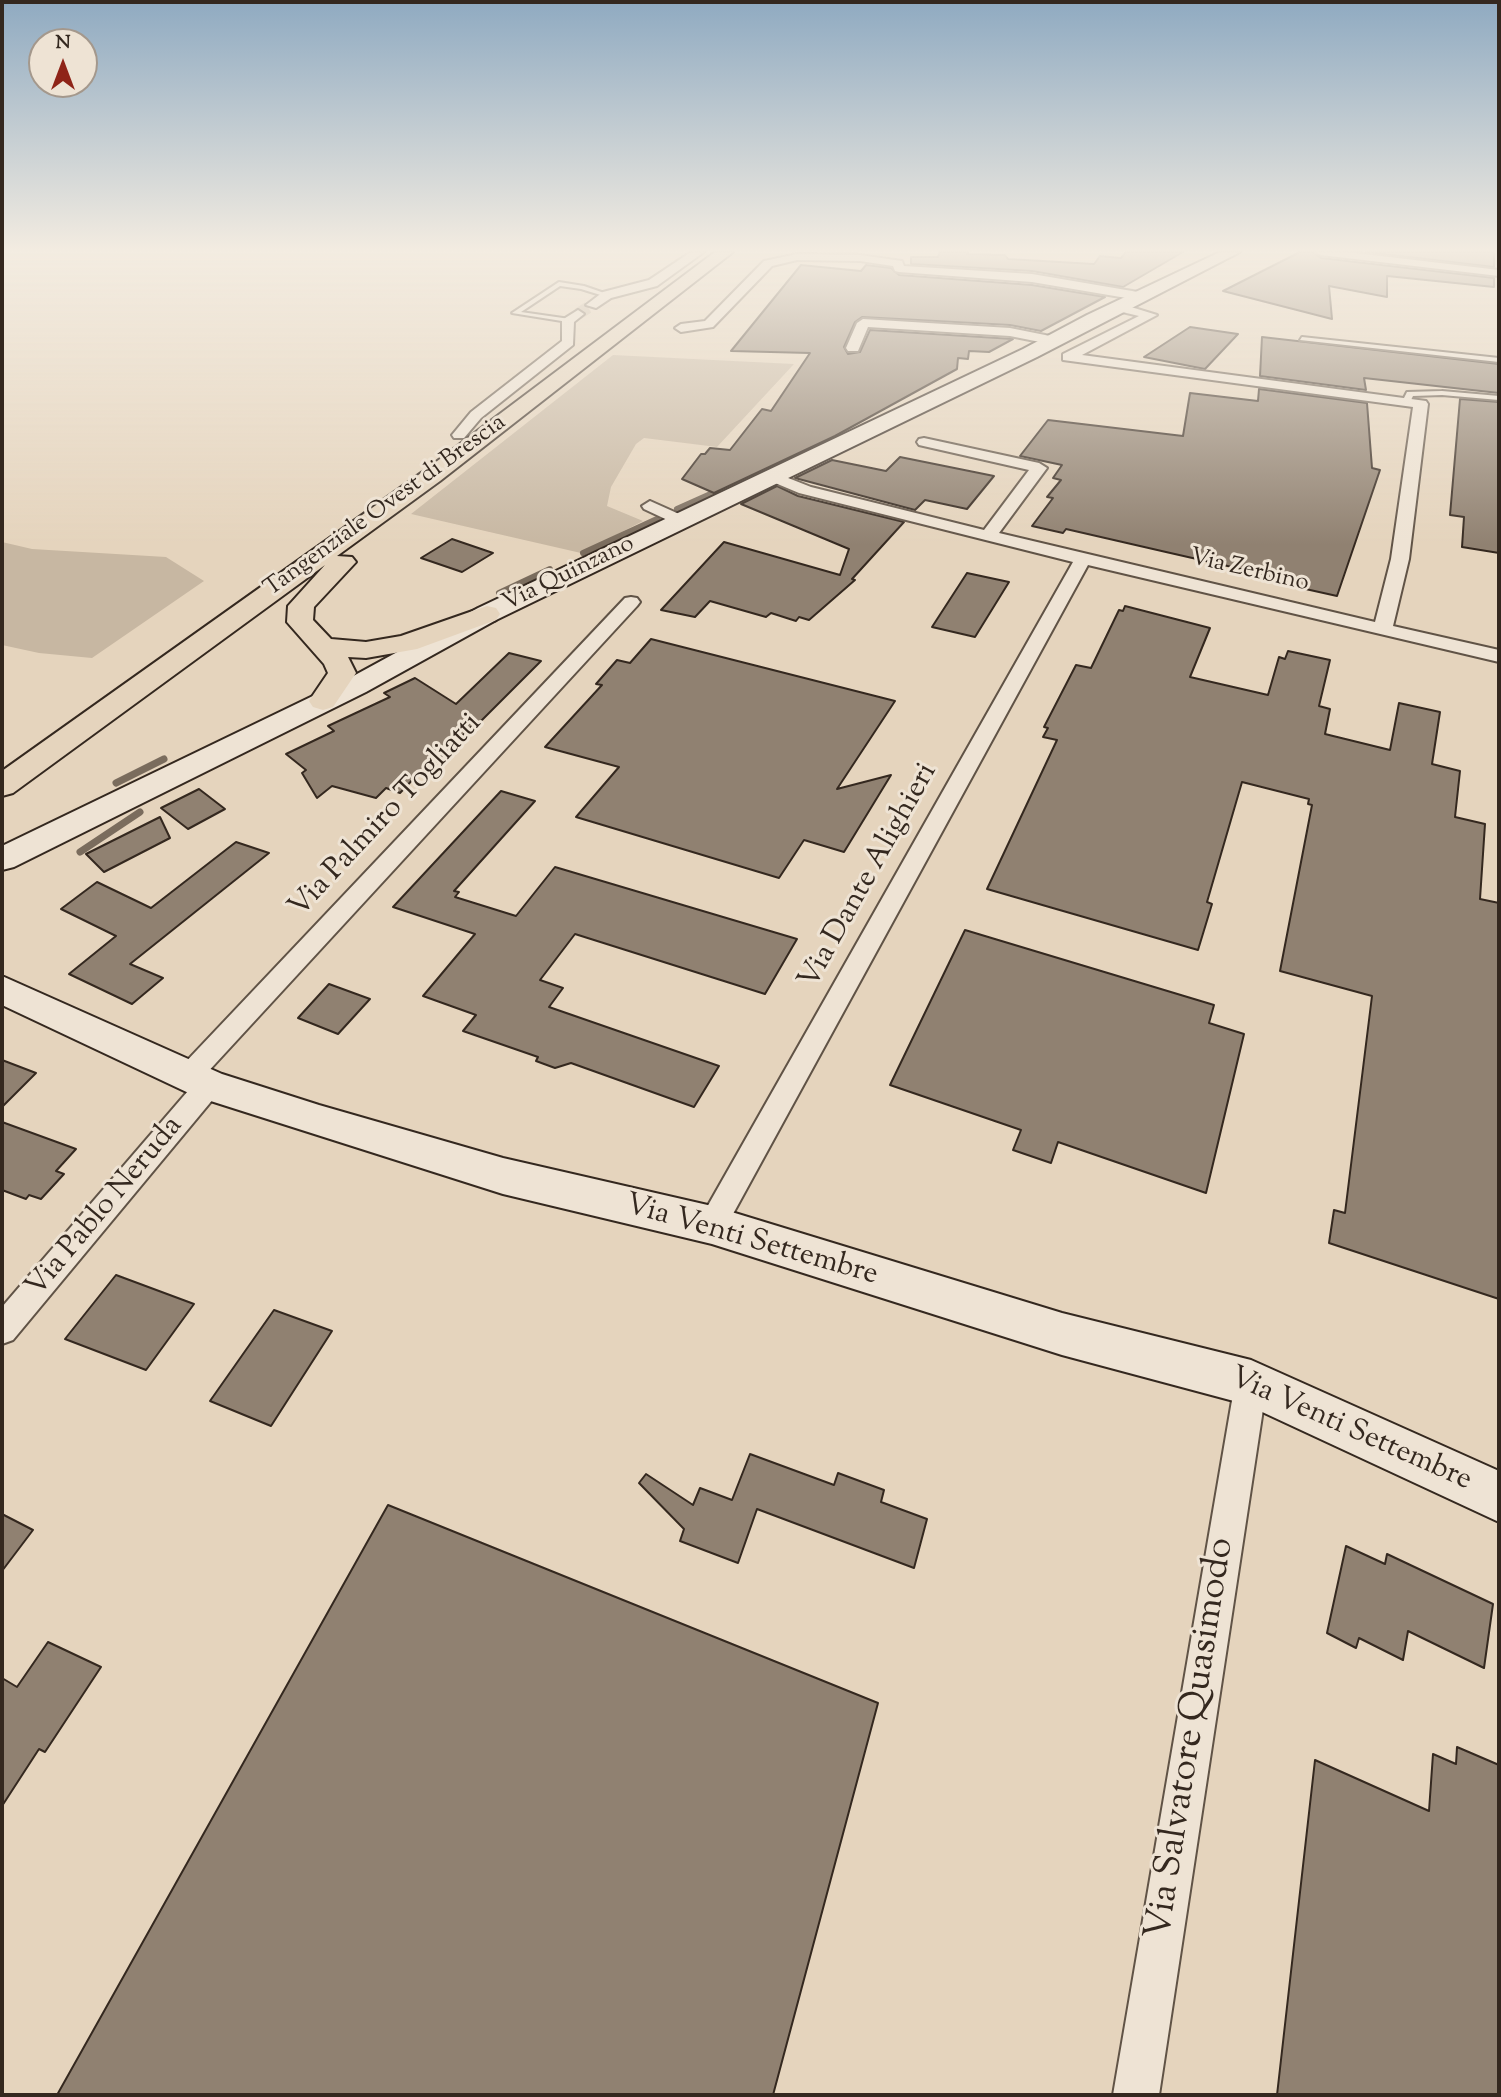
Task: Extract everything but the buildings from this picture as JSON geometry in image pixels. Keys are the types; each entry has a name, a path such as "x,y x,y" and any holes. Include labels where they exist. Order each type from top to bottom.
{"main road":[{"name":"Tangenziale Ovest di Brescia","path":"178,657 335,529 572,350"},
{"name":"Tangenziale Ovest di Brescia","path":"2,786 432,476 597,350"},
{"path":"323,701 342,673 337,661 300,622 301,606 320,583 412,500 432,476"},
{"path":"2,760 191,623 335,529"},
{"path":"323,646 366,650 407,643 487,614"}],"street":[{"path":"459,435 476,415 558,350"},
{"name":"Via Quinzano","path":"2,859 323,701 487,614 1035,350"},
{"path":"1082,350 1068,357 1421,404 1400,559 1384,628"},
{"path":"924,442 1039,468 988,536"},
{"name":"Via Zerbino","path":"773,477 804,489 988,536 1499,656"},
{"path":"650,506 682,521"},
{"name":"Via Dante Alighieri","path":"712,1225 1083,559"},
{"name":"Via Palmiro Togliatti","path":"199,1080 631,602"},
{"name":"Via Venti Settembre","path":"2,989 199,1080 503,1176 712,1225 1062,1334 1251,1383 1499,1497"},
{"name":"Via Pablo Neruda","path":"2,1330 199,1080"},
{"name":"Via Salvatore Quasimodo","path":"1136,2095 1251,1383"}],"lane":[{"path":"1404,350 1499,360"},
{"path":"1406,402 1410,394 1442,393 1499,398"}],"shaded area":[{"path":"613,355 794,364 717,447 644,438 636,444 611,487 607,506 643,521 581,553 411,514"},
{"path":"2,542 32,549 166,557 204,581 92,658 39,653 2,645"}],"waterway":[{"path":"677,509 715,492"},
{"path":"583,553 657,519"},
{"path":"499,593 550,569"},
{"path":"116,783 164,759"},
{"path":"80,852 140,812"}]}
